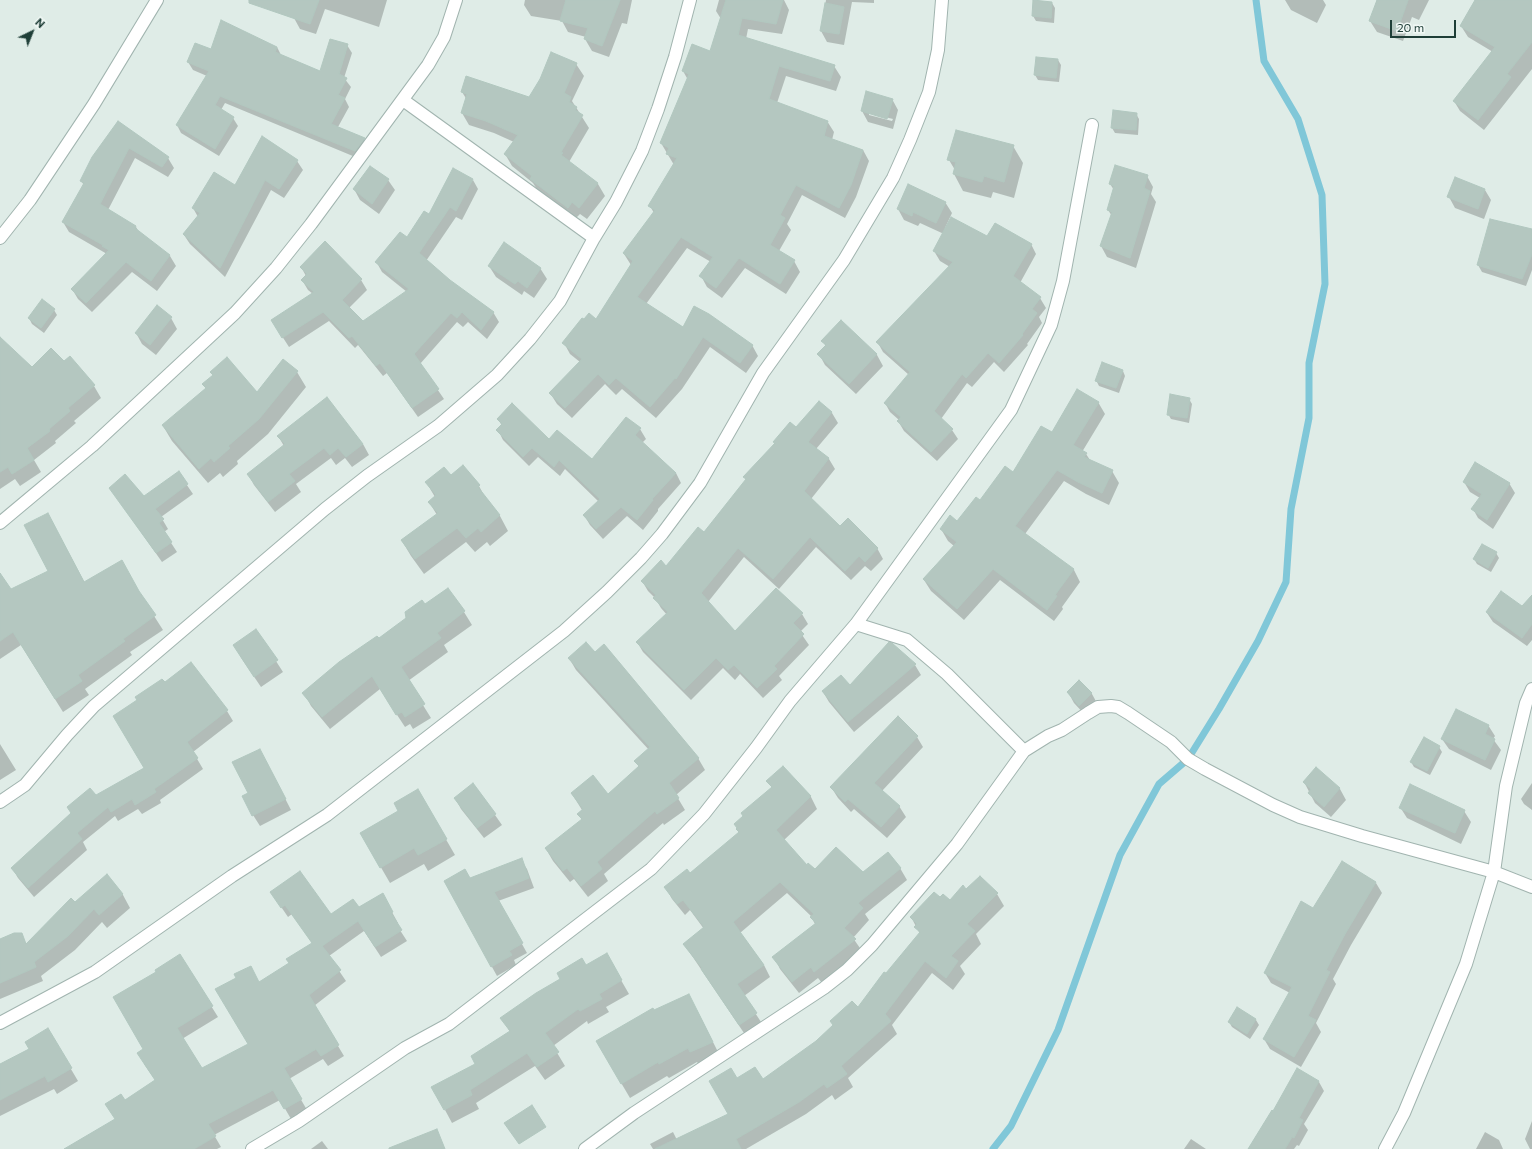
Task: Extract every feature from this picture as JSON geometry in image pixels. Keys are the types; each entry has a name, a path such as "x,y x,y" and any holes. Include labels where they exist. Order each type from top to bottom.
{"street":[{"path":"0,238 30,200 94,104 157,0"},
{"path":"0,523 92,446 235,313 276,268 311,224 428,65 444,37 456,0"},
{"path":"0,802 25,785 67,735 94,706 325,509 367,476 438,426 498,375 530,339 560,300 594,238 616,202 642,151 675,57 690,0"},
{"path":"0,1023 95,972 232,876 328,815 564,631 607,592 641,558 662,534 700,483 763,373 844,260 893,178 929,92 938,50 942,0"},
{"path":"403,100 594,238"},
{"path":"252,1149 299,1122 405,1048 449,1024 651,869 704,814 756,748 790,701 856,624 1011,410 1051,325 1063,281 1092,125"},
{"path":"856,624 907,640 948,674 1024,751"},
{"path":"1385,1149 1404,1113 1466,964 1494,872 1506,786 1526,703 1532,689"},
{"path":"585,1149 634,1113 824,988 847,970 872,945 957,844 1024,751 1098,708 1111,706 1118,707 1146,724 1157,734 1171,742 1188,759 1273,805 1300,817 1369,838 1494,872 1532,887"}],"building":[{"path":"249,0 319,0 310,24 249,3"},
{"path":"566,0 620,0 602,46 584,39 588,28 560,21"},
{"path":"726,0 783,0 776,24 742,18 738,35 835,65 830,81 779,66 769,99 828,121 824,136 863,150 851,185 839,208 796,185 780,215 785,218 770,245 795,260 780,284 739,258 716,288 699,276 713,257 681,237 637,297 683,327 694,306 709,314 753,345 740,363 703,337 676,379 675,378 650,407 616,378 609,385 598,374 565,408 549,393 582,359 562,343 582,318 584,319 589,313 596,319 633,261 623,253 655,210 648,206 677,158 666,154 669,148 660,143 689,74 682,71 692,44 710,51"},
{"path":"1033,0 1052,2 1051,18 1032,16"},
{"path":"1377,0 1408,0 1397,31 1369,21"},
{"path":"1475,0 1532,0 1532,42 1507,74 1511,77 1478,120 1453,101 1495,47 1460,26"},
{"path":"825,3 844,7 839,34 820,31"},
{"path":"221,20 277,47 275,52 320,71 330,39 348,44 339,74 347,78 338,95 345,98 331,124 365,138 355,151 220,96 215,105 234,117 215,149 176,125 209,71 187,62 195,43 211,49"},
{"path":"551,52 577,63 564,93 571,97 569,102 577,107 575,110 583,115 561,152 563,153 561,155 598,183 579,208 572,202 568,208 530,179 532,176 504,154 518,135 486,121 461,113 467,94 461,92 466,76 529,97 540,79"},
{"path":"1036,57 1058,59 1056,78 1034,75"},
{"path":"866,91 893,99 887,119 861,111"},
{"path":"1113,110 1137,113 1136,130 1111,128"},
{"path":"118,121 169,157 162,167 129,148 100,204 136,226 135,228 170,255 151,281 126,262 86,303 71,289 109,250 102,246 103,245 62,222 84,183 80,181 92,157"},
{"path":"956,130 1014,145 1004,182 984,176 982,182 953,174 956,162 947,160"},
{"path":"262,136 298,160 279,189 265,180 220,268 183,234 200,213 192,208 214,172 235,185"},
{"path":"1115,165 1148,175 1144,188 1150,191 1130,258 1100,246 1112,212 1107,210 1114,186 1109,184"},
{"path":"370,166 389,179 372,204 353,189"},
{"path":"453,168 473,179 456,211 450,207 419,253 450,280 494,312 481,330 462,312 457,318 451,313 414,354 439,389 412,408 380,363 376,366 352,336 349,338 323,312 282,338 271,320 314,292 301,280 307,274 300,267 325,241 362,279 342,300 363,321 409,289 375,262 400,232 407,237 424,211 429,214"},
{"path":"1455,177 1485,189 1478,209 1447,197"},
{"path":"908,184 946,202 936,223 913,212 912,216 897,209"},
{"path":"951,217 987,236 995,223 1032,244 1013,276 1041,297 1032,309 1037,313 1022,334 1023,335 999,363 988,353 966,378 962,374 934,411 953,429 931,452 897,421 901,417 884,403 910,372 876,342 953,262 933,251"},
{"path":"1490,219 1532,229 1532,254 1522,279 1477,265"},
{"path":"504,242 541,268 527,288 518,281 515,284 488,266"},
{"path":"42,299 55,309 41,328 28,318"},
{"path":"157,305 172,317 150,345 135,333"},
{"path":"841,320 877,354 849,384 817,354 826,345 821,341"},
{"path":"0,337 32,367 51,348 64,361 70,356 95,385 68,408 70,411 49,429 50,431 27,448 34,460 12,474 8,467 0,472"},
{"path":"227,357 257,392 283,359 298,371 259,419 228,446 230,448 214,462 211,458 199,469 162,425 206,388 202,384 213,375 210,372"},
{"path":"1102,362 1123,370 1116,388 1095,381"},
{"path":"1077,389 1099,402 1073,445 1087,453 1084,457 1113,470 1102,493 1057,470 1015,526 1074,569 1055,595 1057,596 1047,610 993,569 957,609 923,579 957,542 940,529 950,515 957,521 976,497 980,500 1005,466 1013,472 1041,426 1052,432"},
{"path":"1170,394 1190,398 1187,418 1167,415"},
{"path":"327,397 363,444 346,457 338,448 330,455 324,448 289,474 295,481 268,502 247,474 285,444 277,436"},
{"path":"819,401 832,412 808,442 829,458 804,491 840,526 848,518 878,548 865,562 859,556 845,571 810,537 773,579 738,548 701,593 735,631 776,588 803,613 793,623 804,634 774,666 777,669 757,688 734,665 728,670 716,658 684,690 636,642 668,612 653,598 656,595 641,581 661,560 666,566 698,527 704,532 746,479 743,477 775,443 773,442 790,422 796,427"},
{"path":"512,403 549,439 557,430 592,459 626,417 641,428 635,435 676,473 652,499 653,500 637,520 621,507 596,529 583,515 600,499 559,460 554,467 532,448 523,457 496,430 502,424 497,419"},
{"path":"1475,462 1510,483 1487,520 1471,509 1482,494 1463,482"},
{"path":"463,465 480,485 478,487 500,515 481,532 478,528 466,538 457,528 415,559 401,540 438,513 428,502 436,495 425,482 444,467 451,475"},
{"path":"179,471 188,484 155,509 164,519 159,523 172,542 156,553 109,488 125,474 144,496"},
{"path":"48,513 84,582 122,560 139,591 156,615 123,639 125,641 78,675 82,681 55,699 13,632 0,641 0,573 11,589 48,571 24,525"},
{"path":"1482,544 1497,552 1488,568 1473,559"},
{"path":"448,588 465,611 437,633 441,638 401,667 425,704 405,717 402,712 396,715 372,676 322,717 302,693 339,662 377,636 379,638 406,618 405,612 422,600 425,604"},
{"path":"1501,591 1522,606 1532,595 1532,624 1522,638 1486,612"},
{"path":"256,629 278,660 254,677 233,645"},
{"path":"586,642 595,652 604,644 699,758 669,783 679,798 657,814 655,811 597,862 602,869 581,886 567,868 563,871 545,848 582,819 577,814 583,809 571,793 593,775 608,794 639,766 634,761 650,747 568,658"},
{"path":"889,642 916,664 848,722 822,691 841,675 850,685"},
{"path":"191,662 228,710 187,742 198,758 154,789 156,792 135,805 132,799 111,812 108,807 77,833 82,839 28,888 11,868 71,813 67,807 90,788 96,795 144,768 113,716 137,700 135,697 162,679 165,682"},
{"path":"1079,680 1092,693 1079,706 1067,692"},
{"path":"1456,709 1489,725 1485,734 1495,739 1485,760 1441,739"},
{"path":"898,716 918,736 874,783 900,806 881,827 848,799 845,802 830,787"},
{"path":"1424,737 1440,746 1427,771 1410,762"},
{"path":"260,749 286,799 252,816 242,796 248,793 232,762"},
{"path":"783,766 811,796 776,830 807,865 808,863 815,869 836,847 863,872 888,852 901,868 858,903 863,908 844,928 856,939 814,972 811,967 792,982 772,957 816,923 810,917 814,914 780,882 733,922 764,965 737,984 757,1013 739,1025 701,969 702,968 683,944 704,927 683,900 677,904 664,887 687,869 690,873 739,832 734,824 743,816 741,813 772,787 766,781"},
{"path":"1316,767 1340,788 1324,807 1308,793 1311,789 1303,782"},
{"path":"473,783 496,814 477,828 454,798"},
{"path":"1410,784 1465,810 1455,833 1399,808"},
{"path":"418,789 447,839 418,855 414,848 380,868 360,833 398,811 394,803"},
{"path":"522,858 529,878 494,892 523,943 509,951 512,955 491,967 444,881 465,869 470,878"},
{"path":"1342,861 1376,882 1345,934 1326,970 1330,972 1308,1016 1316,1020 1294,1057 1263,1039 1292,987 1264,973 1301,901 1313,908"},
{"path":"300,871 331,914 353,899 359,907 383,893 393,912 391,913 402,930 375,947 358,921 322,946 341,970 309,995 339,1045 321,1056 316,1049 284,1068 302,1099 284,1109 273,1090 208,1124 216,1136 194,1149 64,1149 115,1119 105,1104 121,1094 125,1100 155,1080 137,1053 143,1049 113,997 156,972 155,970 180,954 213,1006 177,1028 202,1068 248,1044 215,989 236,978 234,974 251,966 259,982 289,963 286,959 312,943 285,905 281,908 270,892"},
{"path":"107,874 123,894 99,915 94,909 68,936 34,962 36,967 0,983 0,939 14,933 22,933 26,944 71,898 75,902"},
{"path":"980,876 998,893 967,924 975,931 951,956 958,961 946,978 925,961 885,1014 891,1021 841,1066 847,1074 827,1088 824,1084 799,1102 736,1139 741,1149 655,1149 728,1114 709,1081 731,1068 737,1078 755,1067 763,1079 816,1041 833,1025 830,1021 852,1001 858,1007 884,972 886,973 920,932 914,927 917,924 910,917 934,892 940,897 943,894 950,900 963,885 966,889"},
{"path":"607,953 622,980 599,994 602,999 580,1011 578,1009 545,1033 559,1052 537,1067 527,1053 470,1090 472,1095 444,1110 431,1087 475,1064 471,1056 510,1031 500,1018 536,993 560,979 557,973 582,958 586,965"},
{"path":"689,994 713,1042 690,1052 688,1048 659,1064 658,1062 621,1084 596,1041 653,1008 654,1010"},
{"path":"1237,1007 1256,1019 1247,1034 1228,1022"},
{"path":"48,1028 72,1068 48,1082 45,1076 0,1100 0,1064 29,1049 25,1042"},
{"path":"1297,1068 1319,1081 1299,1118 1303,1120 1294,1138 1292,1137 1285,1149 1248,1149 1272,1110 1273,1111"},
{"path":"532,1105 546,1127 519,1144 504,1123"},
{"path":"437,1129 445,1149 389,1149 389,1148"}],"waterway":[{"path":"993,1149 1011,1126 1058,1030 1120,855 1159,784 1188,759 1219,709 1258,641 1286,582 1291,509 1309,418 1309,363 1325,284 1322,195 1298,119 1264,61 1256,0"}]}
